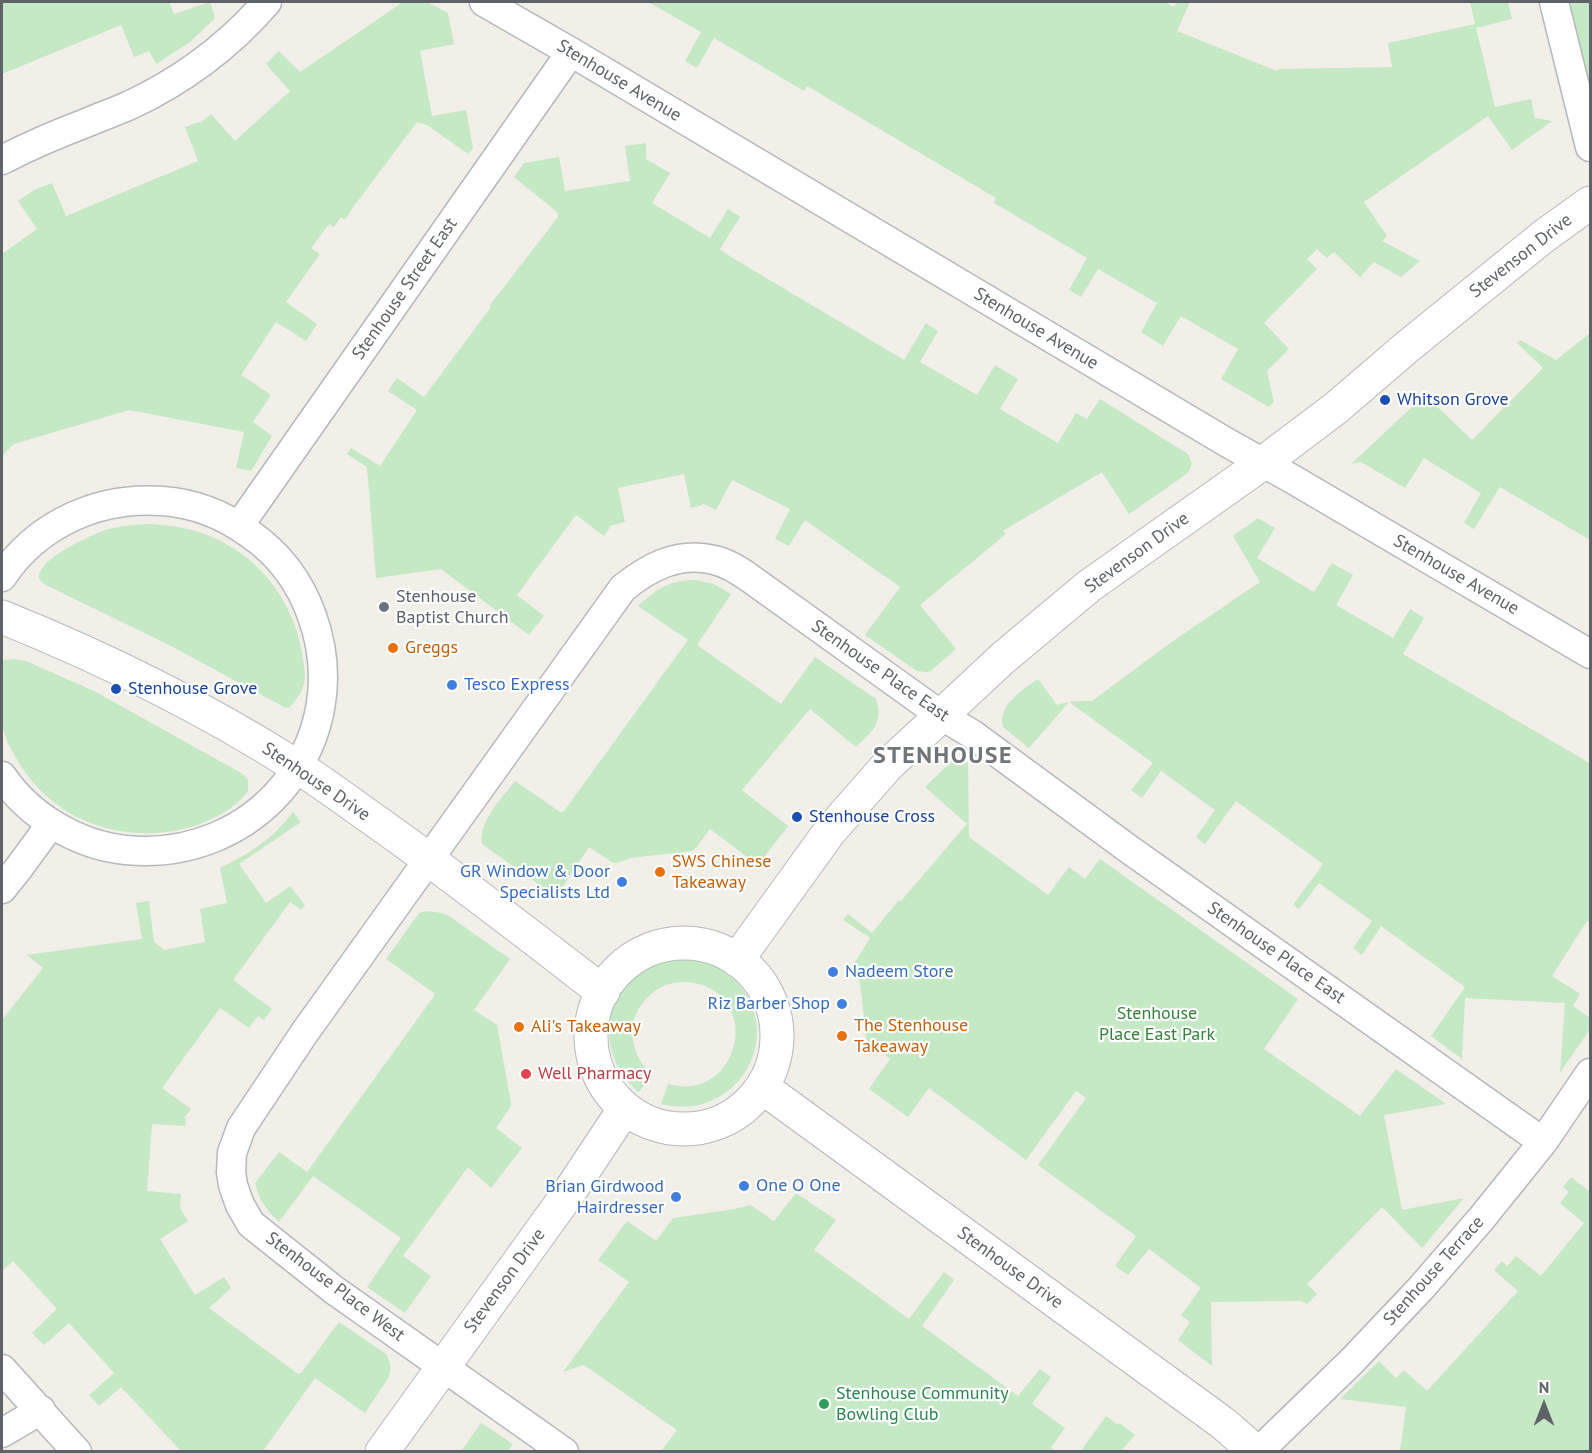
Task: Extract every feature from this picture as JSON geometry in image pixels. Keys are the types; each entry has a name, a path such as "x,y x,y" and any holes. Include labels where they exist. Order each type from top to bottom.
{"street":[{"path":"2,160 161,89 189,72 219,49 267,2"},
{"name":"Stenhouse Avenue","path":"484,2 1590,654"},
{"path":"1554,2 1590,147"},
{"name":"Stenhouse Street East","path":"239,526 572,52"},
{"name":"Stevenson Drive","path":"737,960 830,831 887,766 1003,657 1089,586 1263,463 1336,408 1544,236 1590,203"},
{"path":"2,576 22,551 39,536 80,513 103,505 126,501 173,501 196,507 239,526 276,555 289,571 309,607 321,647 323,668 321,698 315,729 298,767 284,786 250,818 231,831 209,841 175,850 140,852 94,844 51,824 33,811 2,776"},
{"name":"Stenhouse Place East","path":"430,859 623,588 640,574 665,562 688,557 713,560 732,566 751,579 1543,1142"},
{"name":"Stenhouse Drive","path":"2,617 146,681 219,720 298,767 430,859 603,992"},
{"path":"2,889 51,824"},
{"name":"Stenhouse Place West","path":"430,859 305,1032 250,1113 241,1128 232,1153 233,1185 240,1205 252,1224 334,1290 564,1452"},
{"path":"688,943 722,951 749,970 759,982 768,996 775,1018 777,1042 774,1058 762,1087 740,1110 720,1121 698,1128 667,1127 652,1124 638,1117 612,1095 595,1063 591,1045 592,1026 595,1008 603,992 612,977 632,960 654,948 688,943"},
{"name":"Stenhouse Terrace","path":"1257,1452 1352,1361 1422,1287 1543,1142 1590,1073"},
{"name":"Stenhouse Drive","path":"762,1087 1224,1424 1257,1452"},
{"name":"Stevenson Drive","path":"382,1452 570,1191 626,1108"},
{"path":"2,1370 77,1452"},
{"path":"2,1433 40,1410"}],"green space":[{"path":"2,2 169,2 174,14 210,2 215,18 190,42 156,64 149,51 134,57 121,25 2,74"},
{"path":"403,2 427,2 448,13 454,44 420,51 432,116 466,110 473,148 468,154 427,125 417,122 345,220 341,217 334,227 329,224 311,248 320,254 286,302 317,324 306,341 276,322 241,375 271,395 253,422 272,436 251,471 236,468 244,432 129,410 14,444 2,456 2,254 37,229 18,201 34,190 52,183 66,216 198,161 185,127 200,123 211,114 235,141 290,91 266,64 279,51 300,72"},
{"path":"648,2 1164,2 1174,7 1178,2 1190,2 1177,31 1277,71 1278,69 1392,67 1388,43 1475,24 1470,2 1508,2 1512,19 1476,28 1495,107 1531,99 1535,118 1552,121 1512,150 1488,116 1364,202 1387,236 1382,241 1420,261 1401,277 1374,262 1360,277 1334,252 1327,258 1317,249 1307,259 1317,269 1264,323 1289,349 1267,371 1274,402 1269,407 1221,379 1238,349 1181,316 1163,346 1141,332 1157,303 1098,269 1081,297 1069,290 1087,258 994,203 996,198 807,86 804,91 714,38 697,68 685,61 701,32"},
{"path":"1569,2 1590,2 1590,88"},
{"path":"646,143 646,159 670,173 652,203 710,238 728,209 740,217 720,249 731,257 904,360 926,323 938,331 920,362 977,395 995,365 1018,379 1000,409 1058,443 1076,413 1087,419 1100,399 1188,454 1192,464 1188,473 1129,514 1102,472 1003,531 1006,534 920,605 956,649 927,672 917,671 865,635 900,587 805,520 789,546 775,539 790,509 732,480 716,510 702,503 702,505 691,508 684,474 618,488 625,522 610,526 604,536 576,515 517,595 544,616 529,635 441,569 376,578 367,467 347,454 351,448 380,466 417,410 388,391 397,378 424,397 491,307 490,305 558,217 557,212 514,177 524,163 559,157 565,191 630,181 625,146"},
{"path":"1590,333 1590,540 1500,487 1474,529 1464,523 1481,493 1424,458 1405,488 1361,462 1351,464 1425,395 1472,440 1543,368 1517,343 1520,340 1556,360"},
{"path":"1258,518 1275,528 1257,558 1314,592 1332,563 1353,575 1336,605 1393,638 1410,609 1424,618 1403,654 1590,762 1590,923 1587,921 1552,976 1580,994 1573,1006 1590,1018 1590,1029 1560,1073 1565,1003 1465,998 1462,1059 1431,1036 1465,987 1381,926 1362,955 1353,948 1372,921 1319,883 1299,909 1293,905 1323,864 1236,801 1205,844 1196,837 1215,810 1161,771 1142,798 1131,790 1153,763 1069,702 1092,701 1173,641 1260,582 1233,536"},
{"path":"148,524 183,528 215,538 249,560 272,584 282,598 296,628 304,667 303,687 290,707 282,706 169,645 46,585 40,578 41,570 48,562 85,539 114,528"},
{"path":"697,580 714,584 731,594 697,645 781,704 815,657 876,699 878,715 875,726 856,747 810,709 742,790 788,826 758,865 710,829 692,851 631,858 617,863 613,863 589,847 556,897 482,844 487,819 515,781 560,812 564,811 688,640 638,606 665,586"},
{"path":"15,659 26,661 94,691 243,774 248,780 248,791 238,802 220,815 200,824 173,831 146,833 120,831 94,825 71,814 49,798 30,779 5,735 1,707 2,662"},
{"path":"1038,679 1057,705 1069,702 1029,748 1003,727 1002,719 1007,705"},
{"name":"Stenhouse Place East Park","path":"959,759 968,763 969,837 1048,895 1069,867 1085,879 1100,859 1298,999 1264,1049 1360,1116 1396,1069 1446,1104 1384,1115 1402,1210 1464,1198 1422,1248 1382,1207 1307,1284 1317,1294 1307,1304 1301,1301 1211,1302 1212,1366 1178,1340 1190,1322 1181,1315 1201,1288 1149,1249 1128,1275 1115,1266 1136,1236 1038,1165 1086,1098 1076,1091 1026,1160 929,1088 908,1117 869,1089 890,1059 866,1039 861,990 855,962 870,938 843,920 848,914 872,933 967,824 925,787 952,761"},
{"path":"293,812 301,822 239,864 266,903 290,886 305,905 301,910 290,902 233,980 272,1009 264,1020 258,1016 249,1028 220,1008 162,1088 191,1109 184,1118 186,1119 185,1126 152,1124 147,1191 181,1194 180,1208 188,1221 160,1239 195,1295 224,1277 231,1288 209,1308 298,1374 339,1322 386,1354 390,1362 390,1374 365,1413 315,1378 263,1451 181,1451 121,1387 99,1406 89,1395 114,1373 69,1323 44,1345 32,1333 57,1309 13,1261 2,1271 2,1020 43,968 27,955 142,939 136,903 149,901 154,942 164,950 205,942 200,909 227,903 220,868 260,844 278,830"},
{"path":"426,911 449,916 510,959 474,1010 497,1025 511,1106 496,1128 522,1148 491,1188 468,1167 403,1256 431,1276 405,1313 367,1287 401,1238 313,1176 279,1222 264,1205 255,1183 279,1152 307,1172 434,996 434,993 386,959 419,913"},
{"path":"686,959 710,964 732,978 749,1000 756,1023 756,1047 747,1069 732,1087 712,1100 688,1107 661,1104 668,1084 692,1086 712,1078 726,1064 734,1046 735,1026 729,1007 716,992 694,983 676,983 665,985 642,1003 636,1013 632,1034 638,1056 652,1075 639,1092 625,1078 616,1062 611,1044 610,1026 613,1009 620,992 632,978 654,965"},
{"path":"1571,1177 1590,1192 1590,1451 1400,1451 1406,1407 1340,1399 1379,1361 1396,1378 1404,1370 1427,1391 1518,1291 1494,1270 1502,1261 1507,1266 1516,1256 1541,1276 1584,1223 1560,1203 1569,1192 1563,1187"},
{"path":"796,1193 836,1220 814,1250 909,1319 944,1272 954,1280 922,1326 1018,1396 1040,1369 1051,1377 1032,1404 1065,1428 1051,1448 1056,1451 661,1451 677,1430 584,1365 563,1372 629,1282 598,1260 627,1221 656,1241 673,1218 750,1205 774,1221"},
{"path":"1106,1416 1118,1425 1120,1423 1135,1435 1121,1451 1081,1451"},
{"path":"481,1423 513,1444 508,1451 461,1451"}],"place":[{"name":"Whitson Grove","path":"1385,400"},
{"name":"Stenhouse Baptist Church","path":"384,607"},
{"name":"Greggs","path":"393,648"},
{"name":"Tesco Express","path":"452,685"},
{"name":"Stenhouse Grove","path":"116,689"},
{"name":"Stenhouse Cross","path":"797,817"},
{"name":"SWS Chinese Takeaway","path":"660,872"},
{"name":"GR Window & Door Specialists Ltd","path":"622,882"},
{"name":"Nadeem Store","path":"833,972"},
{"name":"Riz Barber Shop","path":"842,1004"},
{"name":"Ali's Takeaway","path":"519,1027"},
{"name":"The Stenhouse Takeaway","path":"842,1036"},
{"name":"Well Pharmacy","path":"526,1074"},
{"name":"One O One","path":"744,1186"},
{"name":"Brian Girdwood Hairdresser","path":"676,1197"},
{"name":"Stenhouse Community Bowling Club","path":"824,1404"}],"district":[{"name":"STENHOUSE","path":"943,756"}]}
